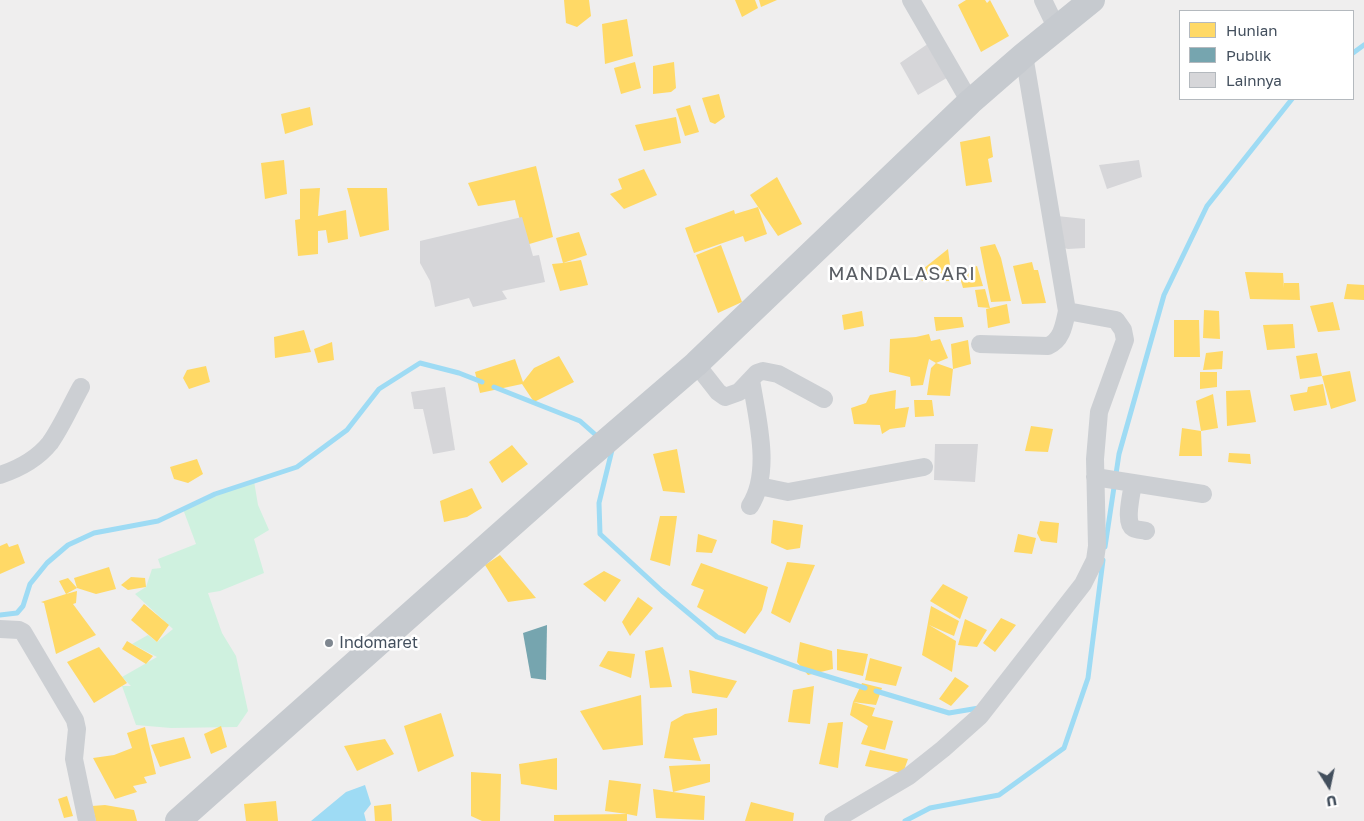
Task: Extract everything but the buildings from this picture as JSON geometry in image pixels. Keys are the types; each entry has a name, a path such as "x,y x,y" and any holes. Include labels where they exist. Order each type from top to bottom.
{"main road":[{"path":"178,821 581,462 696,364 970,102 1092,0"}],"street":[{"path":"911,0 970,102"},
{"path":"1043,0 1056,29"},
{"path":"980,344 1048,346 1055,343 1060,336 1067,311 1024,55"},
{"path":"833,821 909,776 980,716 1083,584 1095,560 1100,478 1099,412 1125,340 1125,334 1116,320 1067,311"},
{"path":"696,364 718,392 725,397 739,392 757,373 763,371 778,374 824,399"},
{"path":"750,506 759,486 762,464 751,380"},
{"path":"0,475 36,456 49,443 81,388"},
{"path":"759,486 788,492 924,467"},
{"path":"1100,478 1203,494"},
{"path":"1130,483 1130,525 1133,528 1146,531"},
{"path":"0,629 23,632 75,720 77,729 74,759 87,821"}],"green space":[{"path":"254,481 258,505 269,530 254,539 264,573 220,591 208,593 222,633 236,656 248,711 237,727 171,728 136,725 122,686 131,686 122,677 157,657 132,644 148,635 157,642 173,629 135,594 146,587 152,569 161,568 158,559 196,544 183,509"}],"water":[{"path":"365,785 371,804 364,813 366,821 311,821 346,792"}],"waterway":[{"path":"1354,52 1364,45"},
{"path":"1105,547 1119,454 1164,295 1207,206 1291,100"},
{"path":"0,615 17,613 23,606 30,584 47,563 68,545 94,533 158,521 215,494 297,467 347,430 379,389 420,363 459,373 482,382"},
{"path":"494,387 580,421 598,437"},
{"path":"612,450 599,503 600,534 662,591 717,637 800,668 865,688"},
{"path":"905,821 930,808 999,795 1064,748 1088,678 1103,560"},
{"path":"876,691 949,713 979,708"}],"place":[{"name":"Indomaret","path":"329,643"}],"district":[{"name":"MANDALASARI","path":"902,274"}]}
